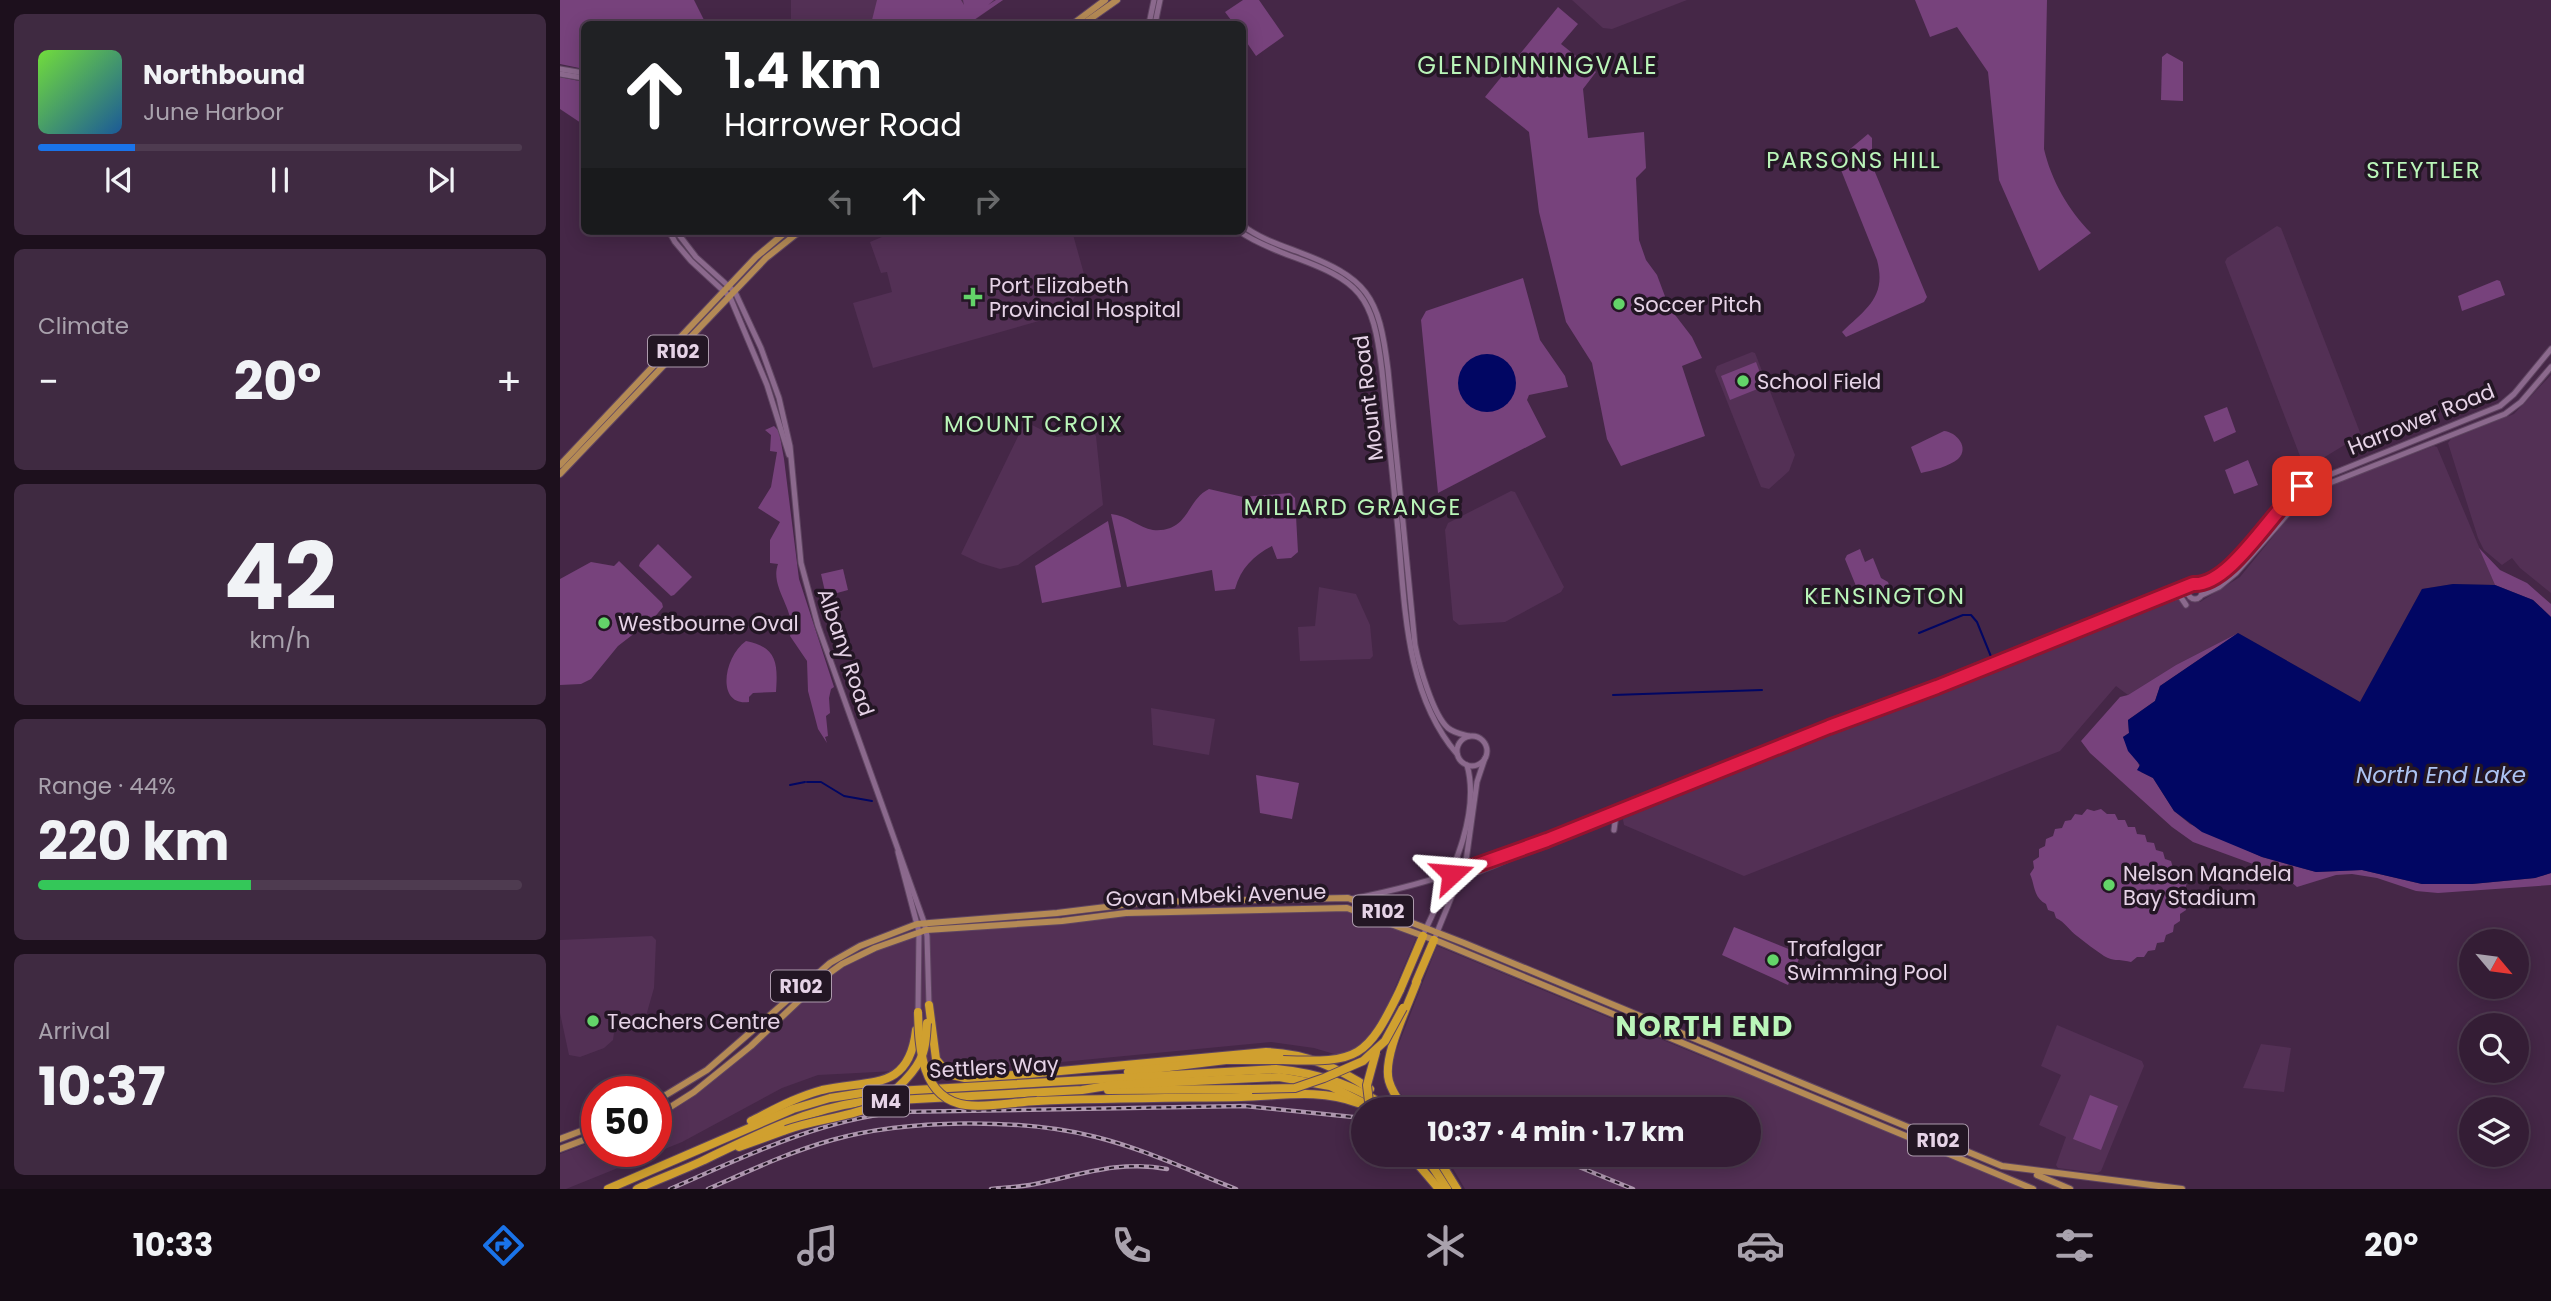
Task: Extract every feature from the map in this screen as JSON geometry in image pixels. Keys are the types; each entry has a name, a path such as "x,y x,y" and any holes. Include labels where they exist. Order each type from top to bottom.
{"highway":[{"path":"1367,1097 1369,1071 1424,932"},
{"path":"1398,1097 1390,1084 1387,1068 1392,1046 1436,936"},
{"path":"1080,1080 1226,1060 1333,1061 1359,1052 1376,1037 1400,990"},
{"path":"929,1005 929,1024 936,1059 952,1075 965,1078 1241,1053 1282,1052 1326,1064 1381,1097"},
{"path":"1082,1090 1295,1088 1363,1061 1385,1041 1405,1009"},
{"path":"690,1153 788,1101 839,1087 882,1082 901,1071 914,1048 918,1012"},
{"path":"918,1012 921,1058 929,1078 944,1096 969,1105 1312,1093 1351,1097"},
{"path":"702,1161 808,1122 865,1110 881,1102 920,1060 929,1024"},
{"name":"Settlers Way","path":"608,1189 793,1109 838,1096 928,1088 1276,1069 1317,1075 1359,1097"},
{"name":"Settlers Way","path":"639,1189 762,1132 833,1106 1082,1090 1113,1085 1279,1077 1322,1083 1359,1097"},
{"path":"1420,1167 1439,1189"},
{"path":"1433,1167 1447,1189"},
{"path":"1444,1167 1457,1189"},
{"path":"602,1189 635,1177"}],"main road":[{"path":"1077,21 1105,0"},
{"path":"1087,21 1117,0"},
{"path":"1150,21 1154,0"},
{"path":"1156,21 1160,0"},
{"path":"560,71 581,74"},
{"name":"Mount Road","path":"1246,228 1263,239 1341,270 1368,296 1377,312 1384,338 1394,469"},
{"path":"672,235 687,256 726,288"},
{"path":"679,235 732,295"},
{"name":"R102","path":"560,465 726,288 782,235"},
{"name":"R102","path":"560,474 773,252 795,235"},
{"name":"Mount Road","path":"1246,235 1261,244 1337,275 1350,285 1367,305 1378,332 1415,667 1437,724 1457,754"},
{"name":"Albany Road","path":"732,295 761,348 779,398 790,446 799,546 810,600 898,849 920,923 929,1005"},
{"name":"Harrower Road","path":"2200,586 2228,568 2302,486 2500,406 2514,394 2551,349"},
{"name":"Harrower Road","path":"2202,595 2219,587 2236,573 2305,494 2508,412 2521,402 2551,367"},
{"path":"2381,453 2384,461"},
{"path":"2288,477 2302,486"},
{"path":"1351,899 1462,876 2180,596 2193,584 2200,586 2202,595 2195,599 2189,590"},
{"path":"1449,877 2189,590"},
{"path":"2180,596 2186,605"},
{"name":"Mount Road","path":"1411,637 1441,720 1452,731 1469,736"},
{"path":"1436,936 1464,869 1470,844 1477,782 1485,758 1486,747 1478,737 1469,736 1461,741 1457,754 1467,765 1475,765 1485,758"},
{"path":"1424,932 1449,877 1463,835 1471,779 1467,765"},
{"path":"1614,831 1616,815"},
{"path":"1470,844 1473,859 1480,864"},
{"name":"Govan Mbeki Avenue","path":"672,1092 717,1062 830,963 860,946 920,923 1057,913 1147,902 1351,899 1424,932"},
{"name":"Govan Mbeki Avenue","path":"672,1105 751,1046 809,989 842,964 922,931 1062,921 1126,913 1347,908 1436,936 1994,1163 2022,1170"},
{"name":"Albany Road","path":"918,1012 922,931"},
{"name":"Govan Mbeki Avenue","path":"1436,936 2033,1189"},
{"path":"560,1139 581,1131"},
{"path":"560,1149 581,1141"},
{"path":"2022,1170 2182,1189"},
{"name":"R102","path":"2022,1170 2054,1180 2070,1189"}],"shaded area":[{"path":"560,0 694,0 704,21 581,21 581,68 560,64"},
{"path":"791,0 1003,0 973,21 791,21"},
{"path":"877,0 961,0 964,5 963,0 994,0 988,5 996,0 1003,0 972,21 872,21"},
{"path":"1243,0 1259,0 1284,36 1256,56 1246,41 1246,21 1232,21 1225,12"},
{"path":"1572,0 1687,0 1612,29 1603,28"},
{"path":"1915,0 2047,0 2044,149 2062,194 2091,233 2039,271 1999,180 1988,72 1957,27 1930,37"},
{"path":"1558,7 1578,24 1561,44 1596,72 1583,89 1588,138 1644,132 1646,168 1636,178 1639,240 1646,260 1657,275 1669,307 1692,337 1702,358 1682,366 1705,436 1621,466 1607,439 1592,363 1566,322 1539,212 1529,132 1485,97"},
{"path":"2167,53 2183,62 2183,101 2161,100 2162,57"},
{"path":"560,77 581,81 581,123 560,109"},
{"path":"1868,134 1872,138 1872,165 1927,297 1924,302 1846,337 1842,332 1866,309 1877,293 1879,273 1877,260 1837,160"},
{"path":"2277,226 2281,228 2361,435 2305,469 2225,262 2227,258"},
{"name":"Port Elizabeth Provincial Hospital","path":"887,235 1073,235 1084,274 1067,313 873,368 853,303 892,292 887,272 881,273 870,242"},
{"path":"1523,278 1540,340 1565,376 1568,387 1529,395 1527,400 1546,437 1438,493 1421,320 1426,311"},
{"path":"2500,281 2505,295 2462,311 2458,296"},
{"path":"1755,353 1795,455 1789,471 1769,489 1761,487 1715,371 1717,366"},
{"name":"School Field","path":"1756,362 1765,386 1730,400 1721,376"},
{"path":"2551,375 2551,593 2512,558 2502,565 2484,550 2448,443 2451,439 2514,414"},
{"path":"2227,407 2236,432 2214,442 2204,416"},
{"path":"1028,423 1056,437 1093,433 1096,436 1103,505 1018,565 1000,569 961,554 1024,424"},
{"path":"774,426 779,431 784,459 799,579 834,687 829,698 830,713 826,716 827,743 818,729 808,691 807,661 790,636 790,618 777,582 778,564 770,563 770,540 780,522 758,508 771,487 777,452 770,451 771,435 765,430"},
{"path":"1944,431 1953,434 1960,441 1963,450 1961,454 1950,464 1921,473 1911,447"},
{"path":"2437,447 2495,585 2453,584 2422,589 2360,702 2238,633 2176,665 2128,695 2116,686 2060,751 1744,876 1624,825 1622,814 2178,596 2200,602 2240,577 2303,500 2318,490"},
{"path":"2248,460 2258,485 2234,494 2225,470"},
{"path":"1209,489 1243,497 1290,493 1295,498 1298,552 1291,558 1277,559 1272,546 1265,550 1244,569 1235,589 1215,591 1212,570 1127,587 1111,514 1148,529 1165,530 1180,521 1201,494"},
{"path":"1511,491 1515,492 1564,587 1561,592 1505,622 1459,625 1453,620 1445,530 1448,523"},
{"path":"1108,521 1121,587 1042,603 1035,566"},
{"path":"658,544 692,577 671,596 639,566"},
{"path":"2479,548 2500,570 2527,583 2551,604 2551,617 2533,600 2495,585"},
{"path":"1860,549 1865,562 1873,558 1881,578 1888,582 1891,591 1863,603 1845,559 1847,555"},
{"name":"Westbourne Oval","path":"619,561 663,607 653,619 618,646 591,679 581,684 560,685 560,579 591,562 614,566"},
{"path":"843,569 848,590 826,596 821,574"},
{"path":"1319,587 1356,594 1370,625 1373,656 1370,659 1300,661 1298,627 1315,626"},
{"path":"2238,633 2160,686 2155,701 2128,720 2129,733 2123,737 2141,772 2153,778 2174,811 2190,824 2262,857 2316,872 2362,870 2422,884 2472,884 2535,878 2551,873 2551,885 2438,893 2416,891 2377,878 2352,874 2336,875 2297,887 2283,875 2193,842 2172,827 2090,753 2081,741 2120,697"},
{"path":"746,641 770,652 777,673 776,692 753,693 749,702 731,697 727,689 728,669 732,658"},
{"path":"1151,708 1215,719 1209,755 1153,745"},
{"path":"1256,775 1299,783 1292,819 1260,813"},
{"name":"Nelson Mandela Bay Stadium","path":"2087,809 2101,809 2107,814 2115,814 2118,820 2125,820 2128,827 2135,827 2137,834 2145,835 2147,842 2154,843 2156,850 2163,852 2165,859 2171,861 2173,868 2180,870 2181,878 2187,882 2185,890 2189,896 2185,902 2186,910 2180,914 2180,921 2174,925 2173,932 2166,935 2164,942 2157,943 2155,950 2148,951 2144,957 2137,957 2131,962 2104,956 2056,918 2054,912 2048,910 2037,894 2030,874 2034,868 2033,861 2039,857 2039,849 2045,846 2046,839 2053,836 2055,829 2062,828 2065,821 2071,820 2075,814 2082,815"},
{"path":"1352,910 1416,938 1380,1023 1360,1048 1341,1056 1314,1048 1271,1042 1051,1063 818,1075 782,1088 672,1146 672,1107 838,970 869,951 914,936 936,933 1122,917"},
{"name":"Trafalgar Swimming Pool","path":"1734,927 1801,954 1788,985 1722,955"},
{"path":"652,936 656,940 654,988 646,1016 632,1017 614,1033 613,1040 604,1048 580,1057 569,1055 560,1013 560,940"},
{"path":"1437,946 2027,1189 1465,1189 1452,1167 1761,1167 1761,1097 1403,1097 1393,1083 1394,1056"},
{"path":"2057,1025 2142,1061 2144,1066 2101,1171 2097,1173 2058,1168 2056,1165 2066,1137 2039,1125 2061,1075 2041,1066"},
{"path":"2261,1044 2291,1048 2284,1092 2243,1088"},
{"path":"2090,1095 2118,1106 2101,1150 2073,1139"},
{"path":"581,1146 581,1167 620,1167 560,1189 560,1154"}],"water":[{"path":"1481,354 1493,354 1503,358 1512,367 1516,389 1508,404 1493,412 1481,412 1471,408 1462,399 1458,389 1458,377 1462,367 1471,358"},
{"name":"North End Lake","path":"2453,584 2495,585 2533,600 2551,617 2551,873 2535,878 2472,884 2422,884 2362,870 2316,872 2262,857 2202,832 2174,811 2153,778 2137,770 2140,765 2128,751 2123,737 2129,733 2128,720 2155,701 2160,686 2238,633 2360,702 2422,589"}],"waterway":[{"path":"1919,633 1963,615 1971,615 1977,622 1992,659"},
{"path":"1613,695 1762,690"},
{"path":"790,785 805,782"},
{"path":"807,782 821,782 844,796 872,801"}],"railway":[{"path":"670,1189 809,1132 838,1123 898,1112 1245,1106 1351,1117"},
{"path":"708,1189 785,1156 832,1140 894,1128 964,1124 1034,1126 1096,1137 1149,1154 1236,1189"},
{"path":"991,1189 1034,1184 1119,1167 1167,1169"},
{"path":"1579,1167 1633,1189"}],"place":[{"name":"Port Elizabeth Provincial Hospital","path":"973,297"},
{"name":"Soccer Pitch","path":"1619,304"},
{"name":"School Field","path":"1743,381"},
{"name":"Westbourne Oval","path":"604,623"},
{"name":"Nelson Mandela Bay Stadium","path":"2109,885"},
{"name":"Trafalgar Swimming Pool","path":"1773,960"},
{"name":"Teachers Centre","path":"593,1021"}],"district":[{"name":"GLENDINNINGVALE","path":"1538,65"},
{"name":"PARSONS HILL","path":"1854,160"},
{"name":"STEYTLER","path":"2424,170"},
{"name":"MOUNT CROIX","path":"1034,424"},
{"name":"MILLARD GRANGE","path":"1353,507"},
{"name":"KENSINGTON","path":"1885,596"},
{"name":"NORTH END","path":"1705,1026"}],"route":[{"path":"1452,874 1547,840 1829,727 2189,588 2193,584 2200,586 2228,568 2302,486"}]}
